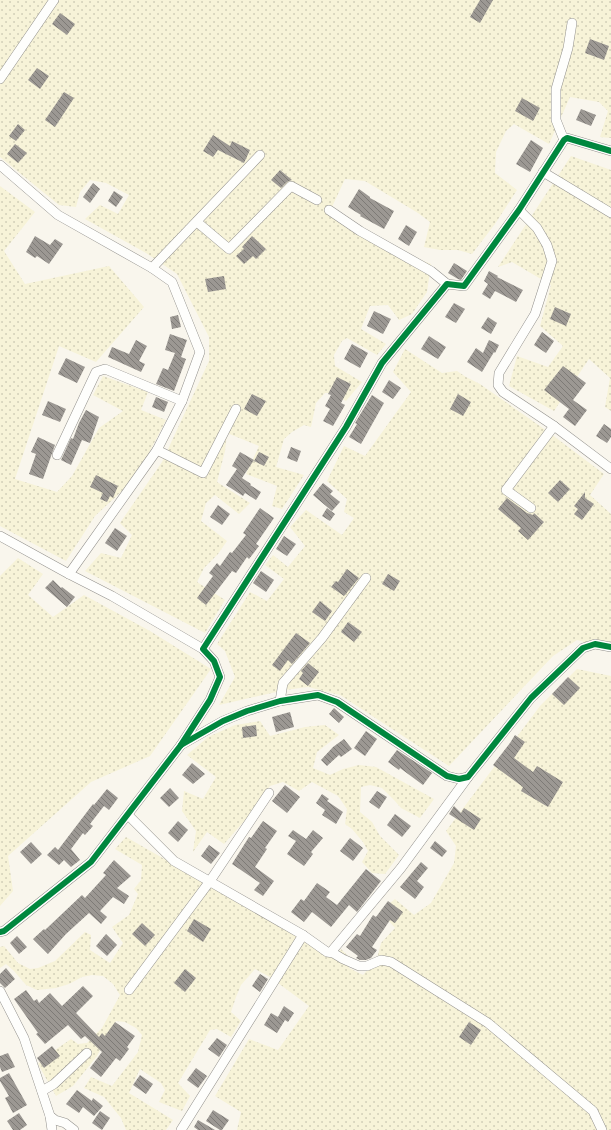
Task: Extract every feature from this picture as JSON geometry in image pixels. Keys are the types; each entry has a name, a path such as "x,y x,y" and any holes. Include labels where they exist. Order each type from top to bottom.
{"street":[{"path":"0,79 54,0"},
{"path":"564,140 556,120 556,89 568,48 572,23"},
{"path":"329,210 360,231 431,271 447,284 464,286 519,210 564,140 567,138 611,151"},
{"path":"152,268 260,155"},
{"path":"0,164 58,215 152,268 172,282 200,352 182,401 157,450 69,574"},
{"path":"543,172 611,213"},
{"path":"197,222 229,249 291,186 317,200"},
{"path":"519,210 537,228 547,245 552,261 535,314 499,373 498,386 503,392 554,426 611,469"},
{"path":"203,649 346,427 382,363 447,284"},
{"path":"56,455 96,372 105,369 182,401"},
{"path":"157,450 204,473 236,409"},
{"path":"531,508 506,490 554,426"},
{"path":"0,536 112,596 203,649 214,661 220,677 210,700 181,745 91,862 4,931 0,932"},
{"path":"280,701 283,683 322,638 366,578"},
{"path":"331,952 401,868 468,777 531,698 583,648 595,644 611,647"},
{"path":"181,745 223,721 247,711 280,701 318,696 337,702 447,776 459,779 468,777"},
{"path":"129,990 210,881 269,793"},
{"path":"128,815 174,861 303,935 328,952 331,952 359,966 367,966 381,960 391,962 488,1023 593,1111 602,1130"},
{"path":"181,1130 303,935"},
{"path":"0,991 24,1038 50,1116 52,1130"},
{"path":"42,1091 54,1084 87,1053"},
{"path":"50,1116 54,1120 65,1123 74,1130"}],"shaded area":[{"path":"0,0 611,0 611,138 600,137 608,111 599,102 570,97 549,144 514,124 506,131 496,152 495,173 517,190 495,224 472,254 458,250 440,250 424,247 430,222 418,213 365,181 345,179 332,207 341,220 418,259 431,264 427,292 412,314 399,320 388,305 370,306 361,329 386,344 377,355 347,338 342,341 334,355 335,366 362,382 346,401 331,393 325,393 316,403 311,427 304,425 284,439 276,467 304,475 282,509 272,506 277,486 246,474 259,446 227,433 225,451 217,482 250,503 239,514 215,495 206,503 201,521 227,541 218,554 204,568 197,582 225,600 205,633 85,571 101,553 121,558 132,535 120,523 162,462 209,361 209,337 177,274 146,253 85,219 100,205 118,214 129,195 106,183 90,180 80,192 76,207 59,205 0,157"},
{"path":"571,156 611,170 611,411 605,407 610,378 589,359 554,411 509,386 517,356 548,367 563,346 540,326 551,285 512,262 498,267"},
{"path":"0,186 35,212 4,251 25,284 109,266 144,307 96,362 59,346 15,479 57,492 72,476 99,428 123,411 93,395 103,376 148,392 141,410 166,420 136,478 95,516 66,561 0,526"},
{"path":"405,349 442,373 457,371 480,384 547,431 604,474 590,495 611,514 611,649 577,640 553,656 449,766 340,695 308,687 285,690 219,705 235,677 225,651 217,644 250,592 267,601 284,579 265,565 273,555 288,567 305,546 290,527 306,510 342,535 354,518 344,512 347,499 327,481 344,446 365,456 411,392 393,372"},
{"path":"18,558 43,574 28,595 53,617 84,595 150,631 211,669 150,756 91,782 8,856 13,891 0,906 0,576"},
{"path":"577,669 611,676 611,1130 237,1130 241,1112 215,1096 249,1039 278,1050 309,1006 270,977 255,969 241,985 236,997 231,1012 241,1021 231,1037 217,1029 210,1030 178,1083 190,1096 182,1111 159,1102 165,1090 161,1083 140,1069 129,1093 173,1120 166,1130 126,1130 121,1118 104,1097 84,1088 91,1077 112,1086 138,1052 142,1035 136,1028 125,1022 116,1021 97,1056 73,1086 56,1096 38,1064 45,1057 71,1039 78,1044 87,1043 102,1028 120,995 113,984 103,976 92,975 82,977 69,984 56,988 37,990 26,985 6,964 0,968 0,947 4,946 18,963 30,969 38,968 55,961 85,932 91,935 90,950 110,963 123,943 112,927 129,915 138,894 134,889 141,880 142,865 115,849 126,837 306,940 333,958 341,949 348,956 349,968 363,975 377,959 381,943 395,928 380,911 395,899 414,915 431,903 454,863 456,846 446,831 540,706"},
{"path":"260,721 270,736 305,727 325,725 339,735 317,752 313,768 330,775 343,769 359,765 376,767 434,799 420,818 401,808 382,788 370,785 361,787 360,812 372,822 380,836 399,855 385,874 372,873 362,862 368,851 363,842 352,829 345,824 347,809 338,796 312,782 299,791 283,782 270,786 254,810 224,844 207,832 193,852 196,831 182,811 184,791 203,799 216,777 187,755 208,737 235,725"}],"building":[{"path":"480,0 493,0 480,23 470,17"},
{"path":"60,13 75,24 67,35 52,24"},
{"path":"590,39 609,46 604,60 585,53"},
{"path":"37,68 49,76 40,89 28,80"},
{"path":"64,92 74,98 55,127 45,120"},
{"path":"522,98 540,108 533,121 515,111"},
{"path":"581,109 596,115 591,126 576,120"},
{"path":"18,124 25,130 16,141 9,136"},
{"path":"213,135 230,146 232,141 250,150 244,163 218,150 213,157 203,151"},
{"path":"531,140 543,148 530,172 516,164"},
{"path":"15,144 27,153 18,163 7,154"},
{"path":"280,170 292,180 287,182 281,188 271,180"},
{"path":"93,183 100,189 90,203 83,197"},
{"path":"359,189 370,198 394,211 384,229 360,216 361,215 348,207"},
{"path":"114,191 123,197 116,207 108,201"},
{"path":"406,225 417,232 409,246 398,239"},
{"path":"35,236 50,245 55,239 63,244 49,264 37,256 35,258 26,252"},
{"path":"252,236 266,249 256,259 253,256 244,264 236,256 244,249 242,247"},
{"path":"454,263 467,271 461,280 448,273"},
{"path":"489,271 498,276 497,277 523,290 516,302 495,291 490,299 482,294 488,284 484,281"},
{"path":"224,276 226,289 208,292 205,279"},
{"path":"454,303 465,309 456,323 445,317"},
{"path":"555,307 571,314 566,326 550,319"},
{"path":"374,311 391,319 383,334 367,326"},
{"path":"178,315 181,327 172,329 170,317"},
{"path":"488,317 497,323 491,334 481,328"},
{"path":"542,332 554,341 546,353 534,345"},
{"path":"170,334 187,340 181,357 186,359 174,391 156,384 163,368 168,370 175,353 165,350"},
{"path":"429,336 446,347 438,359 421,349"},
{"path":"136,340 147,346 139,361 145,364 141,372 108,357 112,347 129,354"},
{"path":"489,340 499,345 482,372 467,362 476,348 483,353"},
{"path":"352,344 368,353 360,368 344,359"},
{"path":"66,358 85,367 77,383 58,374"},
{"path":"563,366 586,383 573,400 587,410 575,426 563,417 569,409 544,390"},
{"path":"337,377 351,384 341,403 345,405 333,426 323,421 330,409 325,406 331,395 328,394"},
{"path":"389,380 401,388 393,399 382,392"},
{"path":"252,394 266,401 257,416 244,409"},
{"path":"458,394 471,402 463,416 450,409"},
{"path":"372,395 384,403 361,444 349,437 357,424 355,423"},
{"path":"156,397 168,402 164,412 152,407"},
{"path":"48,401 66,409 60,422 42,415"},
{"path":"86,410 99,417 90,443 82,440 71,465 61,460 71,438 73,439"},
{"path":"604,424 611,429 611,437 607,443 596,436"},
{"path":"38,437 55,445 43,479 29,474 36,454 31,452"},
{"path":"291,447 301,451 297,462 287,458"},
{"path":"240,452 254,460 242,478 261,492 256,500 245,493 243,496 226,485 237,469 232,466"},
{"path":"259,452 269,457 264,466 254,461"},
{"path":"96,475 118,486 113,498 110,496 107,502 100,499 103,493 90,487"},
{"path":"560,480 570,489 558,502 548,493"},
{"path":"323,483 333,491 330,494 340,502 332,511 313,495"},
{"path":"585,492 585,498 594,504 582,520 574,514 578,509 574,506"},
{"path":"507,498 527,513 533,515 534,513 544,522 528,540 518,531 521,528 498,509"},
{"path":"218,505 230,514 222,525 210,517"},
{"path":"260,508 274,518 256,544 259,546 249,559 247,557 236,573 232,571 206,605 197,598 213,576 209,573 217,563 220,566 230,552 232,553 246,535 243,533"},
{"path":"327,508 335,514 330,521 322,516"},
{"path":"115,528 127,536 117,551 105,543"},
{"path":"284,536 296,544 287,556 276,549"},
{"path":"347,569 359,578 344,596 331,587 336,581 338,582"},
{"path":"261,571 274,580 266,592 253,583"},
{"path":"388,574 400,581 394,591 382,584"},
{"path":"53,580 61,588 62,587 75,597 67,607 45,588"},
{"path":"320,601 332,611 325,621 312,612"},
{"path":"348,622 362,632 354,642 341,632"},
{"path":"296,633 310,643 292,664 288,660 280,671 272,665"},
{"path":"308,663 319,672 308,686 299,679 303,673 301,671"},
{"path":"568,677 580,688 564,705 552,694"},
{"path":"334,708 344,717 339,723 329,714"},
{"path":"290,712 294,727 276,732 272,717"},
{"path":"256,725 257,736 243,738 242,727"},
{"path":"366,731 377,739 365,756 354,748"},
{"path":"515,735 525,742 514,758 533,772 537,766 563,782 548,807 521,791 523,787 493,765"},
{"path":"344,739 352,749 341,757 339,755 327,766 321,760 333,747"},
{"path":"397,750 432,773 423,785 400,768 399,770 388,762"},
{"path":"192,763 205,774 193,784 182,775"},
{"path":"285,785 300,797 287,813 272,801"},
{"path":"170,788 179,798 169,807 160,798"},
{"path":"107,789 118,798 109,810 104,806 90,824 93,826 85,835 83,833 71,849 80,860 71,867 64,860 59,865 47,855 55,847 58,850 93,804 94,805"},
{"path":"377,791 387,797 379,809 369,802"},
{"path":"322,794 329,799 327,801 343,812 336,824 322,815 325,810 316,803"},
{"path":"454,806 461,813 464,808 481,819 474,830 449,814"},
{"path":"395,814 411,826 402,837 387,825"},
{"path":"178,821 188,830 178,842 168,833"},
{"path":"263,821 277,831 265,848 267,849 255,867 274,881 263,896 254,890 260,883 232,864 249,837 251,838"},
{"path":"293,830 306,839 313,830 323,838 311,852 313,854 304,866 287,854 296,841 288,836"},
{"path":"350,838 363,848 353,861 340,851"},
{"path":"435,841 447,851 442,857 430,848"},
{"path":"31,842 42,854 31,864 20,852"},
{"path":"209,845 220,853 211,864 201,856"},
{"path":"114,860 131,876 117,888 129,896 124,904 113,897 100,911 107,917 101,924 89,913 66,934 48,954 33,939 44,929 45,930 82,895 85,898 106,875 103,873"},
{"path":"421,862 428,868 417,881 424,887 415,899 400,887"},
{"path":"366,869 381,881 357,912 349,905 331,927 312,912 304,922 291,912 301,899 304,901 317,883 330,892 326,897 337,905"},
{"path":"388,901 403,912 395,923 390,920 372,947 377,950 371,958 360,960 356,958 358,956 346,947 357,934 360,936 373,915 376,917"},
{"path":"194,919 211,929 203,942 187,931"},
{"path":"142,923 155,935 145,946 132,934"},
{"path":"106,934 117,945 107,956 96,946"},
{"path":"17,936 27,947 19,954 10,943"},
{"path":"6,968 15,979 5,988 0,983 0,974"},
{"path":"185,969 196,978 185,992 174,983"},
{"path":"260,974 268,979 260,992 252,986"},
{"path":"83,986 93,996 76,1013 99,1037 102,1033 105,1036 115,1022 135,1036 127,1047 129,1049 120,1061 116,1058 101,1077 90,1068 102,1052 85,1036 81,1039 68,1025 45,1044 36,1034 38,1033 14,999 26,990 34,1001 37,999 39,1003 50,993 62,1006"},
{"path":"284,1006 294,1013 288,1022 285,1020 277,1033 264,1025 271,1013 278,1017"},
{"path":"469,1022 481,1030 471,1045 459,1037"},
{"path":"217,1038 227,1045 219,1057 208,1049"},
{"path":"52,1046 60,1056 44,1068 37,1058"},
{"path":"8,1053 15,1067 2,1072 0,1067 0,1056"},
{"path":"196,1068 207,1076 198,1088 187,1080"},
{"path":"9,1073 27,1105 13,1113 5,1098 9,1096 0,1081 0,1078"},
{"path":"140,1075 153,1084 146,1094 133,1085"},
{"path":"77,1090 92,1101 93,1098 103,1106 94,1116 83,1107 79,1113 66,1104"},
{"path":"213,1110 229,1120 222,1130 206,1121"},
{"path":"100,1111 110,1118 102,1130 92,1123"},
{"path":"19,1113 27,1125 20,1130 13,1130 7,1121"},
{"path":"198,1120 215,1130 198,1130 194,1127"}],"cycle path":[{"path":"181,745 210,700 220,677 214,661 203,649 346,427 382,363 447,284 464,286 519,210 564,140 567,138 611,151"},
{"path":"0,932 4,931 91,862 181,745 223,721 247,711 280,701 318,695 337,702 447,776 459,779 468,777 531,698 583,648 595,644 611,647"}]}
